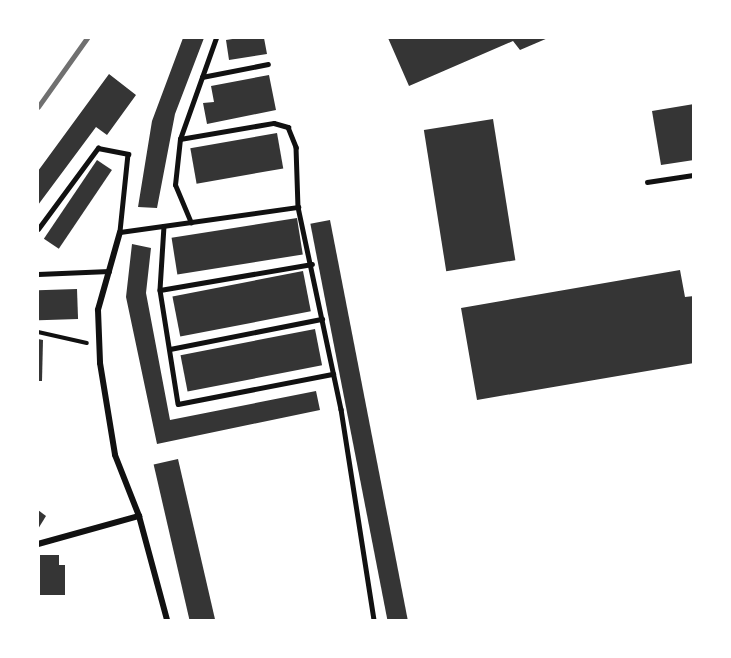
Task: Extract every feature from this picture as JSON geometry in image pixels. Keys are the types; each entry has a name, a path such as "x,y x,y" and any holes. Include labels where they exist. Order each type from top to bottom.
{"street":[{"path":"120,232 98,310 99,346 115,455 139,516 167,621"},
{"path":"38,544 139,516"}],"lane":[{"path":"191,223 176,185 180,139 216,38"},
{"path":"202,77 268,64"},
{"path":"180,139 274,123 288,127 296,147 298,207 312,264 333,374 374,621"},
{"path":"38,230 98,148 128,154 120,232 298,207"},
{"path":"647,182 693,175"},
{"path":"164,226 160,290 178,404 333,374"},
{"path":"160,290 312,264"},
{"path":"38,274 109,271"},
{"path":"170,350 322,319"}],"path":[{"path":"38,332 99,346"}],"building":[{"path":"183,38 204,38 175,114 157,208 138,207 152,121"},
{"path":"264,38 267,54 229,60 226,40"},
{"path":"388,38 548,38 520,50 513,41 409,86"},
{"path":"109,74 136,95 107,135 96,127 38,205 38,171"},
{"path":"269,75 276,110 207,124 203,103 214,102 211,86"},
{"path":"694,104 694,160 661,165 652,111"},
{"path":"493,119 515,260 446,271 424,130"},
{"path":"277,133 283,168 197,184 190,148"},
{"path":"97,160 112,170 59,249 44,239"},
{"path":"297,218 303,255 177,274 172,238"},
{"path":"330,220 408,620 387,620 310,224"},
{"path":"132,244 151,248 146,293 170,420 316,391 320,410 157,444 126,297"},
{"path":"680,270 685,297 694,296 694,363 477,400 461,308"},
{"path":"303,271 311,311 180,337 172,296"},
{"path":"77,289 78,319 39,320 38,290"},
{"path":"315,329 322,365 188,391 181,355"},
{"path":"38,339 43,340 42,381 38,381"},
{"path":"178,459 215,620 190,620 154,465"},
{"path":"38,510 46,516 38,529"},
{"path":"40,555 59,555 59,565 65,565 65,595 40,595"}],"railway":[{"path":"38,107 87,38"}]}
